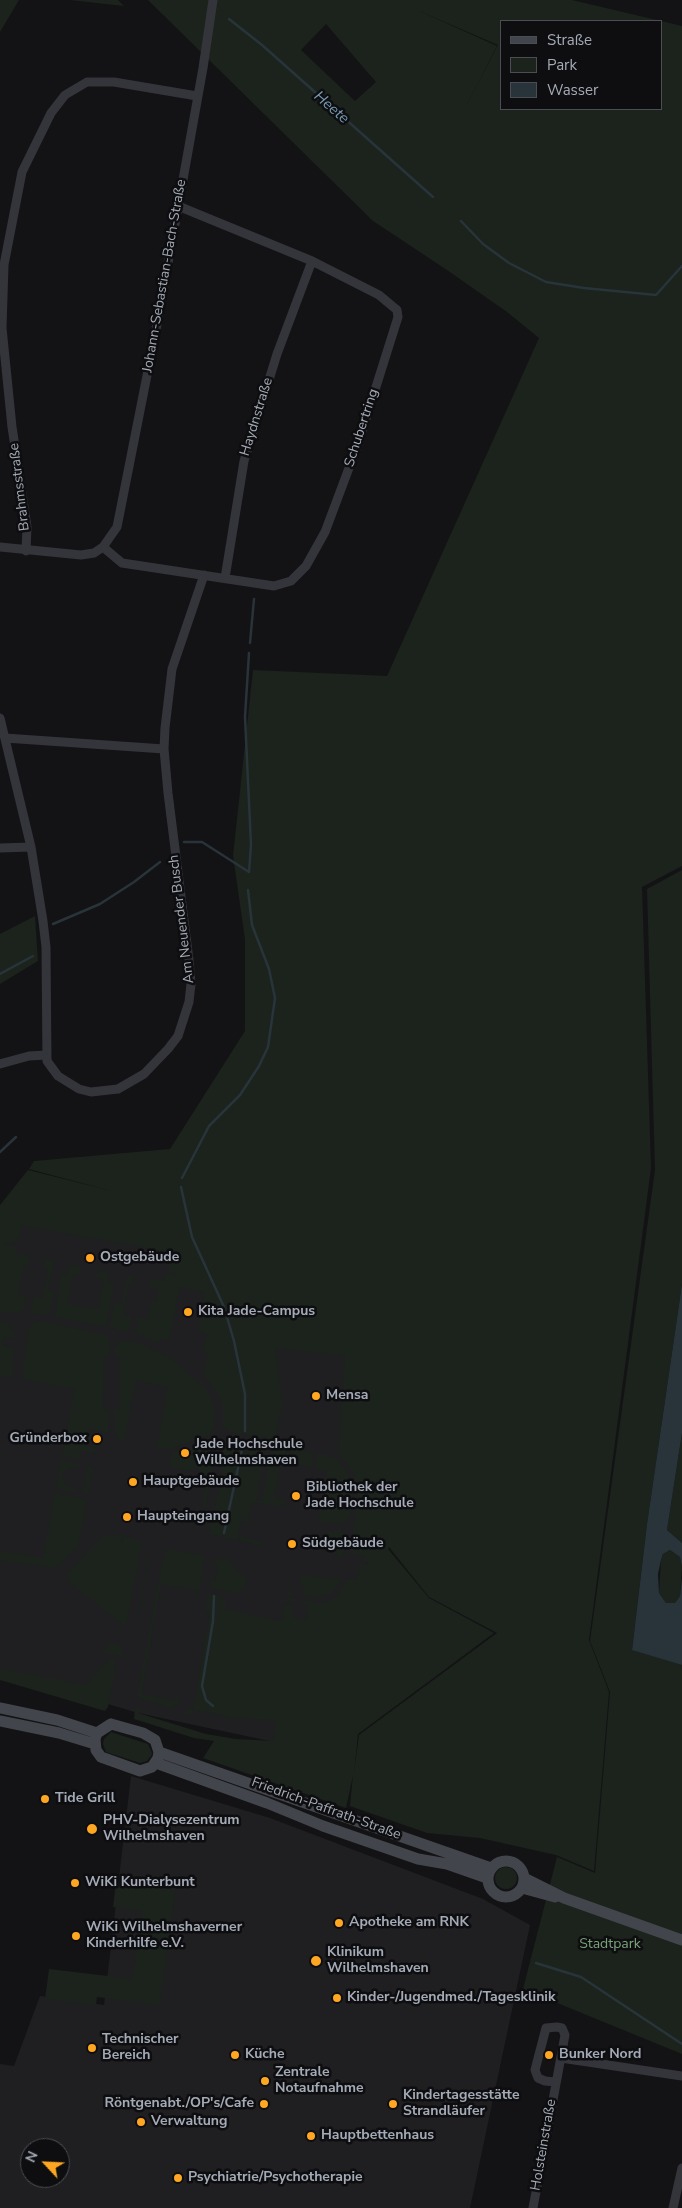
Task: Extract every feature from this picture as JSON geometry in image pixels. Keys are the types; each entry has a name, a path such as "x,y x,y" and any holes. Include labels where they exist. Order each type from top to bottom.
{"main road":[{"path":"0,1708 57,1720 96,1738"},
{"path":"0,1721 59,1733 96,1738"},
{"path":"111,1724 143,1733 155,1740 157,1757 152,1766 140,1771 101,1757 96,1738 111,1724"},
{"name":"Friedrich-Paffrath-Straße","path":"157,1757 489,1873"},
{"name":"Friedrich-Paffrath-Straße","path":"157,1757 323,1826 418,1859 489,1873"},
{"path":"500,1861 511,1861 521,1867 523,1883 513,1896 502,1897 492,1890 489,1873 500,1861"},
{"path":"523,1883 682,1940"}],"street":[{"name":"Johann-Sebastian-Bach-Straße","path":"103,547 117,527 156,330 213,0"},
{"name":"Brahmsstraße","path":"26,551 27,527 12,427 2,328 4,265 22,172 51,113 65,95 87,82 114,82 197,96"},
{"name":"Schubertring","path":"103,547 122,563 274,586 291,581 306,566 325,532 344,483 398,317 397,310 379,295 312,262 178,206"},
{"name":"Haydnstraße","path":"225,578 244,461 277,354 312,262"},
{"path":"0,547 81,556 94,553 103,547"},
{"name":"Am Neuender Busch","path":"46,1055 47,1061 58,1076 79,1090 91,1092 118,1089 144,1074 157,1063 178,1036 184,1020 191,984 176,869 164,749 172,669 204,575"},
{"path":"0,718 31,847 46,947 46,1055 29,1056 0,1064"},
{"path":"5,738 164,749"},
{"path":"0,848 31,847"},
{"name":"Holsteinstraße","path":"532,2208 565,2035 562,2028 557,2027 546,2028 535,2070 538,2078 556,2082"},
{"path":"561,2058 682,2076"},
{"path":"673,2208 682,2168"}],"shaded area":[{"name":"Jade Hochschule Wilhelmshaven","path":"8,1204 183,1227 355,1347 386,1558 274,1742 138,1713 0,1672 0,1242"},
{"name":"Klinikum Wilhelmshaven","path":"131,1776 270,1818 483,1899 530,1925 470,2208 0,2208 0,2064 14,2066 40,1996 104,2005"}],"green space":[{"path":"0,0 19,0 0,32"},
{"path":"70,0 118,0 124,6"},
{"path":"148,0 572,0 657,20 500,20 500,110 662,110 662,21 682,26 682,866 642,887 651,1168 589,1640 609,1692 594,1871 556,1855 480,1838 427,1833 350,1806 353,1775 346,1808 203,1758 214,1741 194,1738 134,1719 135,1708 140,1707 138,1713 206,1734 236,1739 274,1741 275,1720 236,1718 194,1710 193,1715 186,1713 187,1708 193,1709 210,1613 205,1611 208,1593 218,1595 226,1602 225,1609 282,1621 289,1586 291,1587 289,1598 295,1599 295,1602 287,1601 286,1604 294,1606 292,1617 306,1620 309,1606 303,1604 303,1601 320,1603 331,1600 341,1591 347,1579 357,1580 360,1564 367,1565 370,1563 364,1562 365,1556 350,1553 358,1496 354,1474 339,1454 345,1355 275,1348 282,1406 275,1440 231,1432 223,1427 223,1404 215,1389 204,1376 208,1353 203,1352 207,1334 198,1331 205,1292 180,1287 169,1341 164,1339 158,1343 137,1334 138,1317 148,1319 151,1300 157,1301 159,1288 148,1288 150,1279 164,1281 165,1274 177,1276 177,1273 168,1272 169,1252 22,1225 19,1239 16,1238 15,1243 5,1242 4,1244 17,1247 16,1254 30,1256 28,1266 24,1265 18,1294 26,1296 24,1309 19,1312 0,1312 0,1205 28,1170 112,1191 29,1169 34,1161 170,1149 245,1031 245,939 233,856 253,670 387,676 539,338 507,312 373,221","holes":["417,10 498,45 463,112 497,46","326,24 376,82 355,101 301,50","389,1547 429,1597 497,1633 359,1735 354,1773 358,1734 494,1633 429,1598 388,1549"]},
{"name":"Stadtpark","path":"682,870 682,1284 647,1524 632,1649 682,1665 682,2054 523,1989 557,1857 595,1873 610,1692 590,1641 655,1170 647,889"},
{"path":"35,916 38,961 0,984 0,934"},
{"path":"45,1259 54,1261 48,1290 55,1292 49,1315 33,1313 31,1310 33,1297 42,1299 48,1270 43,1268"},
{"path":"70,1265 81,1267 79,1275 73,1274 67,1304 98,1310 104,1280 97,1278 99,1270 109,1272 107,1282 114,1284 106,1327 55,1317 61,1274 68,1275"},
{"path":"128,1275 135,1276 133,1285 129,1284 123,1314 132,1316 130,1327 126,1332 110,1328 110,1326 114,1302 122,1304"},
{"path":"0,1321 8,1324 14,1332 14,1338 4,1337 2,1346 14,1348 12,1378 0,1376"},
{"path":"35,1321 105,1335 109,1338 110,1354 104,1357 103,1410 109,1408 108,1433 88,1429 85,1446 96,1448 95,1453 81,1451 79,1459 62,1455 75,1389 22,1379 28,1331"},
{"path":"126,1340 141,1344 170,1358 207,1390 215,1410 214,1428 209,1435 170,1449 157,1447 168,1387 136,1380 124,1441 119,1440 115,1433 114,1408 120,1410 120,1357 115,1353 115,1349 118,1343"},
{"path":"682,1433 682,1543 667,1530"},
{"path":"229,1437 263,1443 266,1446 256,1502 251,1503 247,1522 241,1521 237,1540 209,1534 221,1479 224,1440"},
{"path":"197,1445 208,1447 212,1453 211,1478 207,1478 207,1475 194,1467 190,1471 169,1467 171,1457 175,1452"},
{"path":"274,1446 285,1447 285,1452 291,1453 292,1448 313,1454 311,1467 281,1462 274,1498 284,1500 283,1507 257,1503 262,1501 271,1450"},
{"path":"317,1454 337,1459 351,1481 353,1493 351,1511 347,1521 343,1523 318,1521 327,1471 315,1468"},
{"path":"61,1460 81,1464 79,1467 69,1467 62,1474 65,1485 75,1489 76,1493 56,1489"},
{"path":"88,1465 93,1466 88,1495 83,1494"},
{"path":"207,1481 210,1481 204,1514 201,1517"},
{"path":"55,1493 87,1499 78,1547 55,1568 0,1560 0,1551 43,1558"},
{"path":"333,1530 340,1530 346,1535 343,1558 336,1557 338,1541 326,1538 327,1533"},
{"path":"111,1534 122,1536 121,1547 124,1536 137,1540 141,1545 127,1622 123,1625 70,1583 67,1576 102,1537"},
{"path":"240,1535 245,1538 264,1541 260,1545 239,1541"},
{"path":"166,1550 201,1555 204,1558 198,1600 196,1600 197,1590 161,1584 158,1581"},
{"path":"670,1550 680,1557 682,1567 680,1596 675,1603 666,1603 659,1593 661,1560 663,1554"},
{"path":"149,1556 137,1628 136,1629 147,1558"},
{"path":"226,1557 241,1575 247,1577 245,1588 237,1593 212,1588 210,1585 210,1581 215,1581 218,1565 213,1564 214,1561"},
{"path":"301,1575 334,1580 341,1576 336,1588 331,1593 313,1598 303,1592 304,1586 299,1585"},
{"path":"158,1583 160,1587 142,1694 176,1701 179,1694 179,1703 170,1708 137,1697"},
{"path":"112,1643 120,1647 122,1651 121,1657 102,1652"},
{"path":"107,1660 114,1660 116,1663 108,1707 105,1711 0,1680 0,1669 87,1685"},
{"path":"111,1732 148,1744 152,1753 151,1756 147,1761 140,1763 106,1752 103,1744 104,1739"},
{"path":"506,1867 514,1870 517,1878 514,1886 506,1889 498,1886 495,1878 498,1870"},
{"path":"116,1883 175,1890 160,2005 97,1997 96,2005 45,1999 49,1969 133,1979 142,1911 113,1907"}],"water":[{"path":"682,1284 682,1433 667,1530 682,1543 682,1567 680,1557 670,1550 663,1554 658,1574 659,1593 666,1603 675,1603 680,1596 682,1578 682,1665 632,1650 647,1524"}],"waterway":[{"name":"Heete","path":"229,19 262,45 433,197"},
{"name":"Heete","path":"461,221 483,244 509,263 546,282 656,295 682,266"},
{"path":"250,643 254,599"},
{"path":"184,842 202,842 249,872 251,845 245,717 249,653"},
{"path":"53,924 100,904 160,862"},
{"path":"182,1178 209,1126 240,1095 259,1066 268,1047 275,998 269,969 252,925 248,890"},
{"path":"0,974 33,956"},
{"path":"0,1152 16,1137"},
{"path":"181,1187 192,1237 224,1307 234,1341 245,1394 245,1431"},
{"path":"224,1533 243,1445"},
{"path":"213,1706 206,1700 202,1686 213,1621 214,1596"},
{"path":"536,1963 581,1977 682,2044"}],"place":[{"name":"Ostgebäude","path":"90,1258"},
{"name":"Kita Jade-Campus","path":"188,1312"},
{"name":"Mensa","path":"316,1396"},
{"name":"Gründerbox","path":"97,1439"},
{"name":"Jade Hochschule Wilhelmshaven","path":"185,1453"},
{"name":"Hauptgebäude","path":"133,1482"},
{"name":"Bibliothek der Jade Hochschule","path":"296,1496"},
{"name":"Haupteingang","path":"127,1517"},
{"name":"Südgebäude","path":"292,1544"},
{"name":"Tide Grill","path":"45,1799"},
{"name":"PHV-Dialysezentrum Wilhelmshaven","path":"92,1829"},
{"name":"WiKi Kunterbunt","path":"75,1883"},
{"name":"Apotheke am RNK","path":"339,1923"},
{"name":"WiKi Wilhelmshaverner Kinderhilfe e.V.","path":"76,1936"},
{"name":"Klinikum Wilhelmshaven","path":"316,1961"},
{"name":"Kinder-/Jugendmed./Tagesklinik","path":"337,1998"},
{"name":"Technischer Bereich","path":"92,2048"},
{"name":"Küche","path":"235,2055"},
{"name":"Bunker Nord","path":"549,2055"},
{"name":"Zentrale Notaufnahme","path":"265,2081"},
{"name":"Röntgenabt./OP's/Cafe","path":"264,2104"},
{"name":"Kindertagesstätte Strandläufer","path":"393,2104"},
{"name":"Verwaltung","path":"141,2122"},
{"name":"Hauptbettenhaus","path":"311,2136"},
{"name":"Psychiatrie/Psychotherapie","path":"178,2178"}]}
